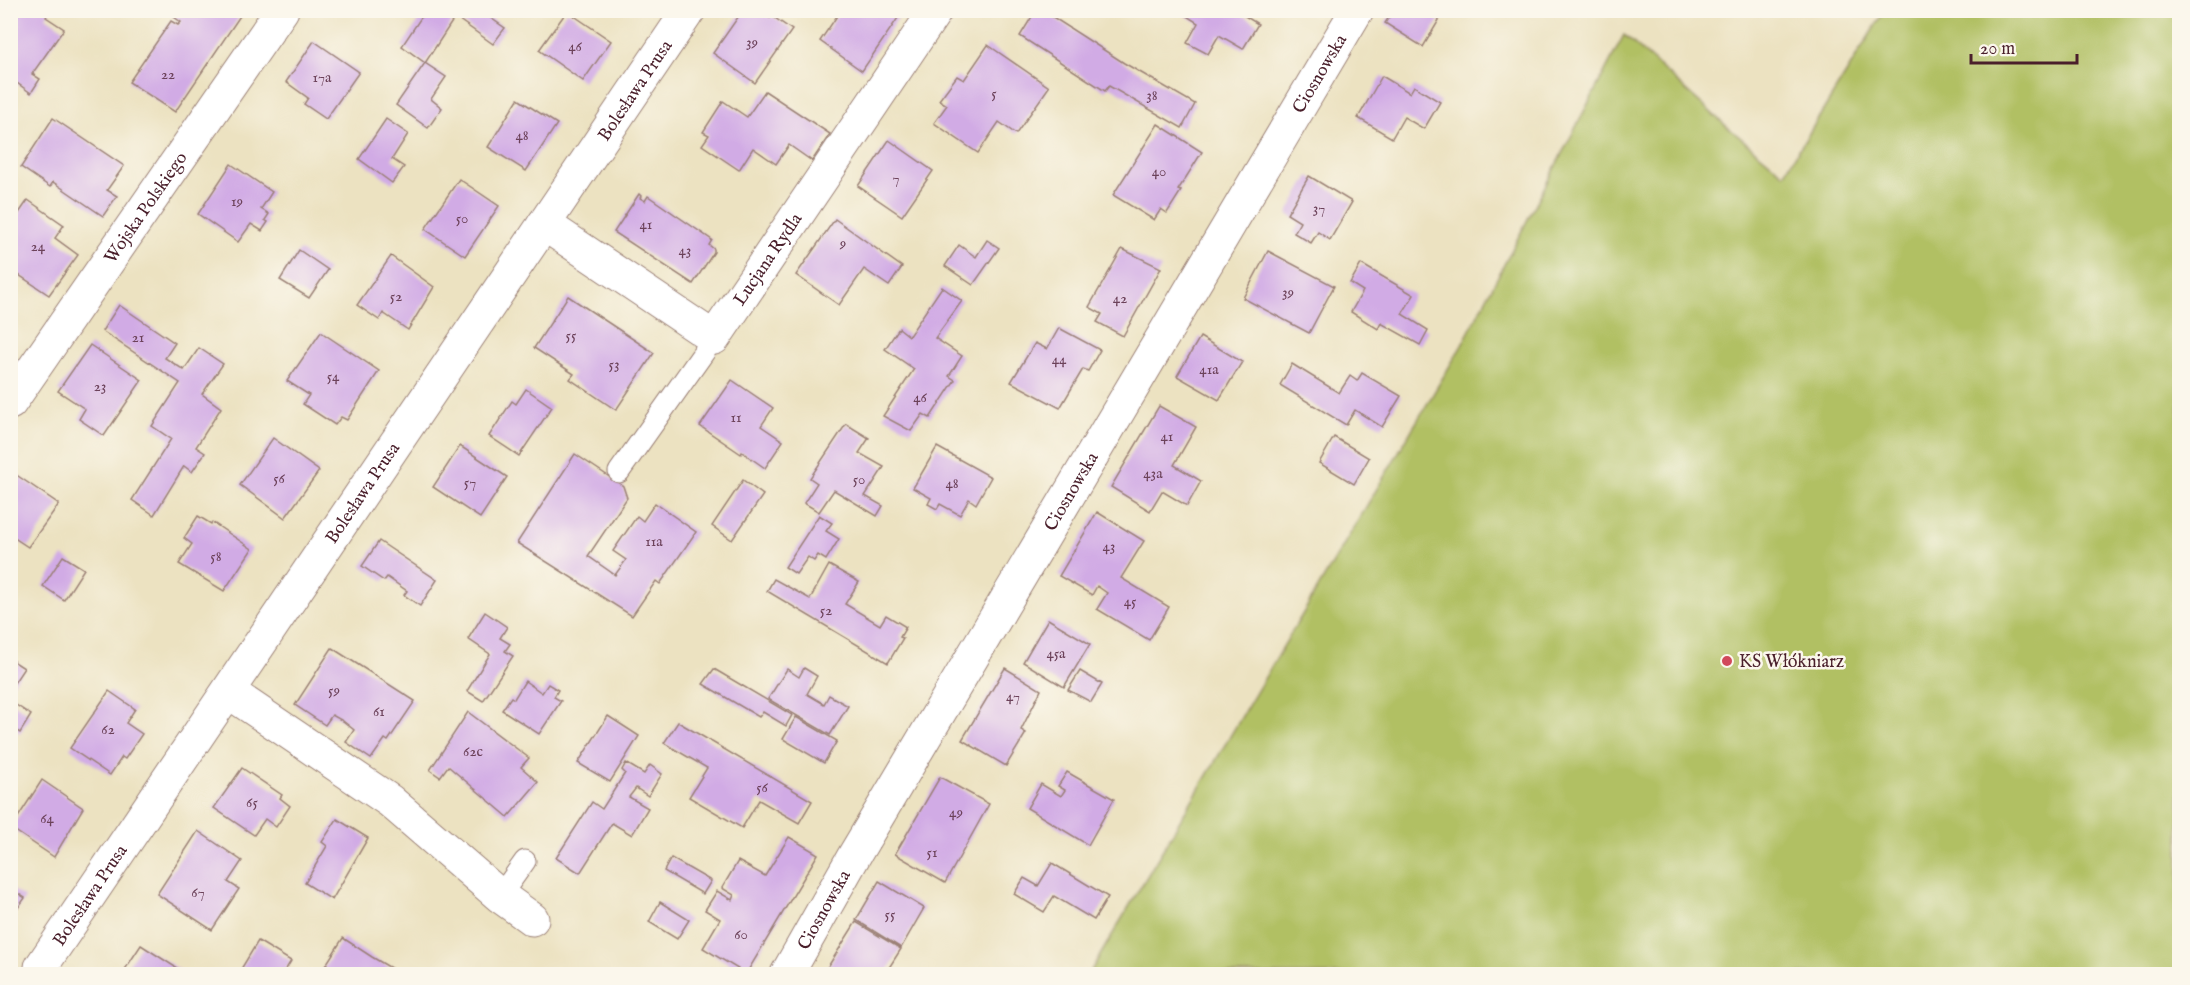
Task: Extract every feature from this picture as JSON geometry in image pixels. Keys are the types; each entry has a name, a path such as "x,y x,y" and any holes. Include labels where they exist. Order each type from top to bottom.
{"street":[{"name":"Wojska Polskiego","path":"10,403 282,10"},
{"name":"Bolesława Prusa","path":"43,975 41,967 67,927 229,692 689,10"},
{"name":"Lucjana Rydla","path":"714,338 936,10"},
{"name":"Ciosnowska","path":"787,975 854,856 1357,10"},
{"path":"544,224 714,338"},
{"path":"229,692 390,801 500,897 532,919"}],"lane":[{"path":"619,472 714,338"},
{"path":"500,897 525,861"}],"green space":[{"name":"KS Włókniarz","path":"1885,10 2179,11 2179,974 1089,974 1461,347 1624,35 1784,174"}],"building":[{"path":"16,10 50,10 46,17 64,29 32,74 40,79 31,93 10,78 10,18"},
{"path":"179,10 200,10 206,15 209,10 238,10 242,13 175,112 129,82 171,21 178,25 181,22 174,17"},
{"path":"426,10 479,10 505,28 493,44 455,17 425,63 402,46"},
{"path":"743,10 758,10 770,18 772,16 792,30 755,83 713,53"},
{"path":"841,10 893,10 900,15 862,71 820,41"},
{"path":"1036,10 1042,10 1124,63 1195,104 1182,128 1109,86 1105,91 1020,36"},
{"path":"1177,10 1235,10 1258,24 1243,49 1219,35 1208,54 1187,43 1198,23"},
{"path":"1394,10 1445,10 1423,47 1385,23"},
{"path":"567,11 611,41 583,81 539,50"},
{"path":"314,41 359,72 326,119 304,104 308,98 286,82"},
{"path":"988,45 1049,87 1016,134 999,122 978,153 934,123 947,105 939,100 957,76 964,80"},
{"path":"425,63 446,77 431,99 442,108 428,128 396,105"},
{"path":"1382,76 1410,93 1414,86 1440,102 1424,129 1404,117 1392,138 1358,118"},
{"path":"765,91 830,134 812,161 789,145 776,164 753,148 739,170 702,145 709,135 703,132 723,101 747,117"},
{"path":"518,99 557,124 526,171 488,147"},
{"path":"53,118 124,166 107,190 117,196 103,216 53,182 50,187 21,167"},
{"path":"386,119 408,134 392,159 404,167 392,183 359,159"},
{"path":"1158,124 1202,152 1178,190 1181,191 1167,213 1161,209 1154,220 1113,195"},
{"path":"889,140 933,171 902,216 858,186"},
{"path":"231,164 272,192 261,209 269,214 265,220 268,222 262,231 251,224 238,242 198,214"},
{"path":"1309,176 1352,202 1330,240 1318,232 1311,243 1294,233 1300,222 1287,214"},
{"path":"459,179 499,206 465,256 425,229"},
{"path":"639,194 640,198 645,201 648,196 712,240 709,245 714,252 693,284 614,232"},
{"path":"28,200 64,225 55,238 78,255 49,295 10,269 10,226"},
{"path":"835,219 902,267 889,286 864,269 839,305 796,275"},
{"path":"987,240 999,248 973,285 945,266 959,245 976,257"},
{"path":"1122,249 1161,268 1123,336 1097,322 1102,314 1089,307"},
{"path":"299,250 328,270 309,298 280,280"},
{"path":"1268,251 1334,286 1309,333 1243,298"},
{"path":"391,256 434,287 408,330 383,313 379,320 357,305"},
{"path":"1361,264 1414,295 1402,314 1428,330 1420,345 1381,323 1378,329 1351,312 1363,291 1350,283"},
{"path":"942,287 962,301 935,338 962,356 949,376 955,380 930,418 923,414 911,431 883,416 914,369 885,349 899,328 909,336"},
{"path":"568,296 654,353 616,410 570,379 574,374 534,348"},
{"path":"119,305 175,343 165,358 184,370 199,348 223,364 202,394 221,408 196,447 205,453 192,472 184,466 154,515 132,500 171,439 152,426 180,383 102,331"},
{"path":"1059,328 1100,350 1088,371 1083,369 1060,408 1011,382 1035,343 1047,349"},
{"path":"321,332 379,371 347,420 341,417 335,425 303,404 309,395 287,381"},
{"path":"1200,337 1242,362 1219,400 1177,376"},
{"path":"90,345 142,380 104,436 79,419 85,409 58,391"},
{"path":"1292,364 1339,393 1350,376 1357,381 1362,373 1401,396 1382,427 1355,410 1346,425 1280,385"},
{"path":"732,380 773,408 761,426 783,441 765,468 700,426"},
{"path":"526,389 552,407 519,456 489,436 512,401 516,404"},
{"path":"1159,406 1196,427 1174,465 1201,481 1187,506 1162,491 1150,511 1111,487"},
{"path":"846,424 869,438 859,453 884,467 865,496 883,506 877,516 834,490 819,512 804,503 817,483 810,478"},
{"path":"1334,437 1369,458 1354,484 1319,463"},
{"path":"273,438 319,471 285,518 240,485"},
{"path":"460,446 507,477 480,518 433,487"},
{"path":"937,447 991,477 976,504 969,499 960,515 940,504 937,509 928,504 931,498 913,488"},
{"path":"575,454 623,486 627,498 588,556 615,575 626,560 613,551 637,516 643,521 655,503 696,532 660,584 656,581 632,616 517,543"},
{"path":"15,474 59,504 28,547 10,535 10,481"},
{"path":"743,480 763,495 732,540 712,526"},
{"path":"1097,512 1144,541 1121,578 1169,607 1149,640 1097,609 1107,593 1097,586 1092,595 1059,576"},
{"path":"819,515 832,523 826,531 839,539 826,560 818,555 814,561 808,557 796,574 785,567"},
{"path":"198,516 211,524 212,522 252,549 224,591 179,564 192,544 184,538"},
{"path":"379,541 437,580 420,606 404,595 407,591 387,577 384,581 362,566"},
{"path":"63,556 84,569 64,600 43,586"},
{"path":"829,565 859,582 845,604 880,625 886,615 906,627 900,637 903,638 888,663 767,591 774,579 810,599"},
{"path":"485,612 507,627 500,638 510,644 505,651 513,656 483,701 467,691 490,654 468,639"},
{"path":"1048,619 1090,644 1064,687 1023,662"},
{"path":"332,648 415,701 388,741 385,739 371,759 346,742 354,730 343,721 332,715 325,725 295,705"},
{"path":"10,659 24,668 10,689"},
{"path":"804,668 817,676 807,694 824,704 829,695 848,706 830,735 768,699 787,669 799,677"},
{"path":"1005,668 1041,690 1021,730 1026,733 1006,766 962,740"},
{"path":"714,669 792,715 786,726 763,712 759,717 703,684"},
{"path":"1080,671 1102,684 1091,702 1068,690"},
{"path":"525,681 542,693 548,684 558,690 554,697 561,701 539,734 502,710 511,697 514,699"},
{"path":"109,691 135,709 126,723 142,734 125,759 122,757 110,775 70,748"},
{"path":"10,701 31,715 20,733 10,727"},
{"path":"468,712 529,758 521,767 538,782 508,817 448,766 440,777 430,770"},
{"path":"608,716 639,736 610,782 578,763"},
{"path":"796,717 837,741 824,763 783,739"},
{"path":"678,722 812,801 799,823 759,800 742,828 689,797 707,768 664,743"},
{"path":"626,763 644,774 650,765 662,774 648,796 636,788 629,797 648,808 632,835 612,823 580,873 556,858 592,802 602,809 625,773 622,770"},
{"path":"242,768 282,795 280,798 290,806 276,827 265,819 254,835 214,808"},
{"path":"1067,772 1114,799 1088,845 1027,808 1041,784 1061,796 1065,790 1058,786"},
{"path":"940,777 989,804 945,883 895,854"},
{"path":"42,780 83,808 54,857 11,828"},
{"path":"337,819 368,838 332,900 305,883 327,846 322,842"},
{"path":"198,831 242,861 228,882 239,889 212,930 157,894"},
{"path":"789,837 818,854 746,974 703,948 720,919 705,910 717,891 732,900 734,895 722,888 738,861 765,876"},
{"path":"671,858 711,881 703,894 664,871"},
{"path":"1052,863 1108,897 1094,920 1054,896 1044,912 1014,894 1024,878 1038,886"},
{"path":"879,881 924,908 901,948 856,920"},
{"path":"10,888 25,898 10,919"},
{"path":"660,902 689,920 677,939 649,922"},
{"path":"856,922 901,949 885,974 824,973"},
{"path":"343,938 372,957 401,974 320,974"},
{"path":"258,941 291,961 283,974 238,974"},
{"path":"141,945 186,974 122,974"}],"place":[{"name":"KS Włókniarz","path":"1727,661"}]}
